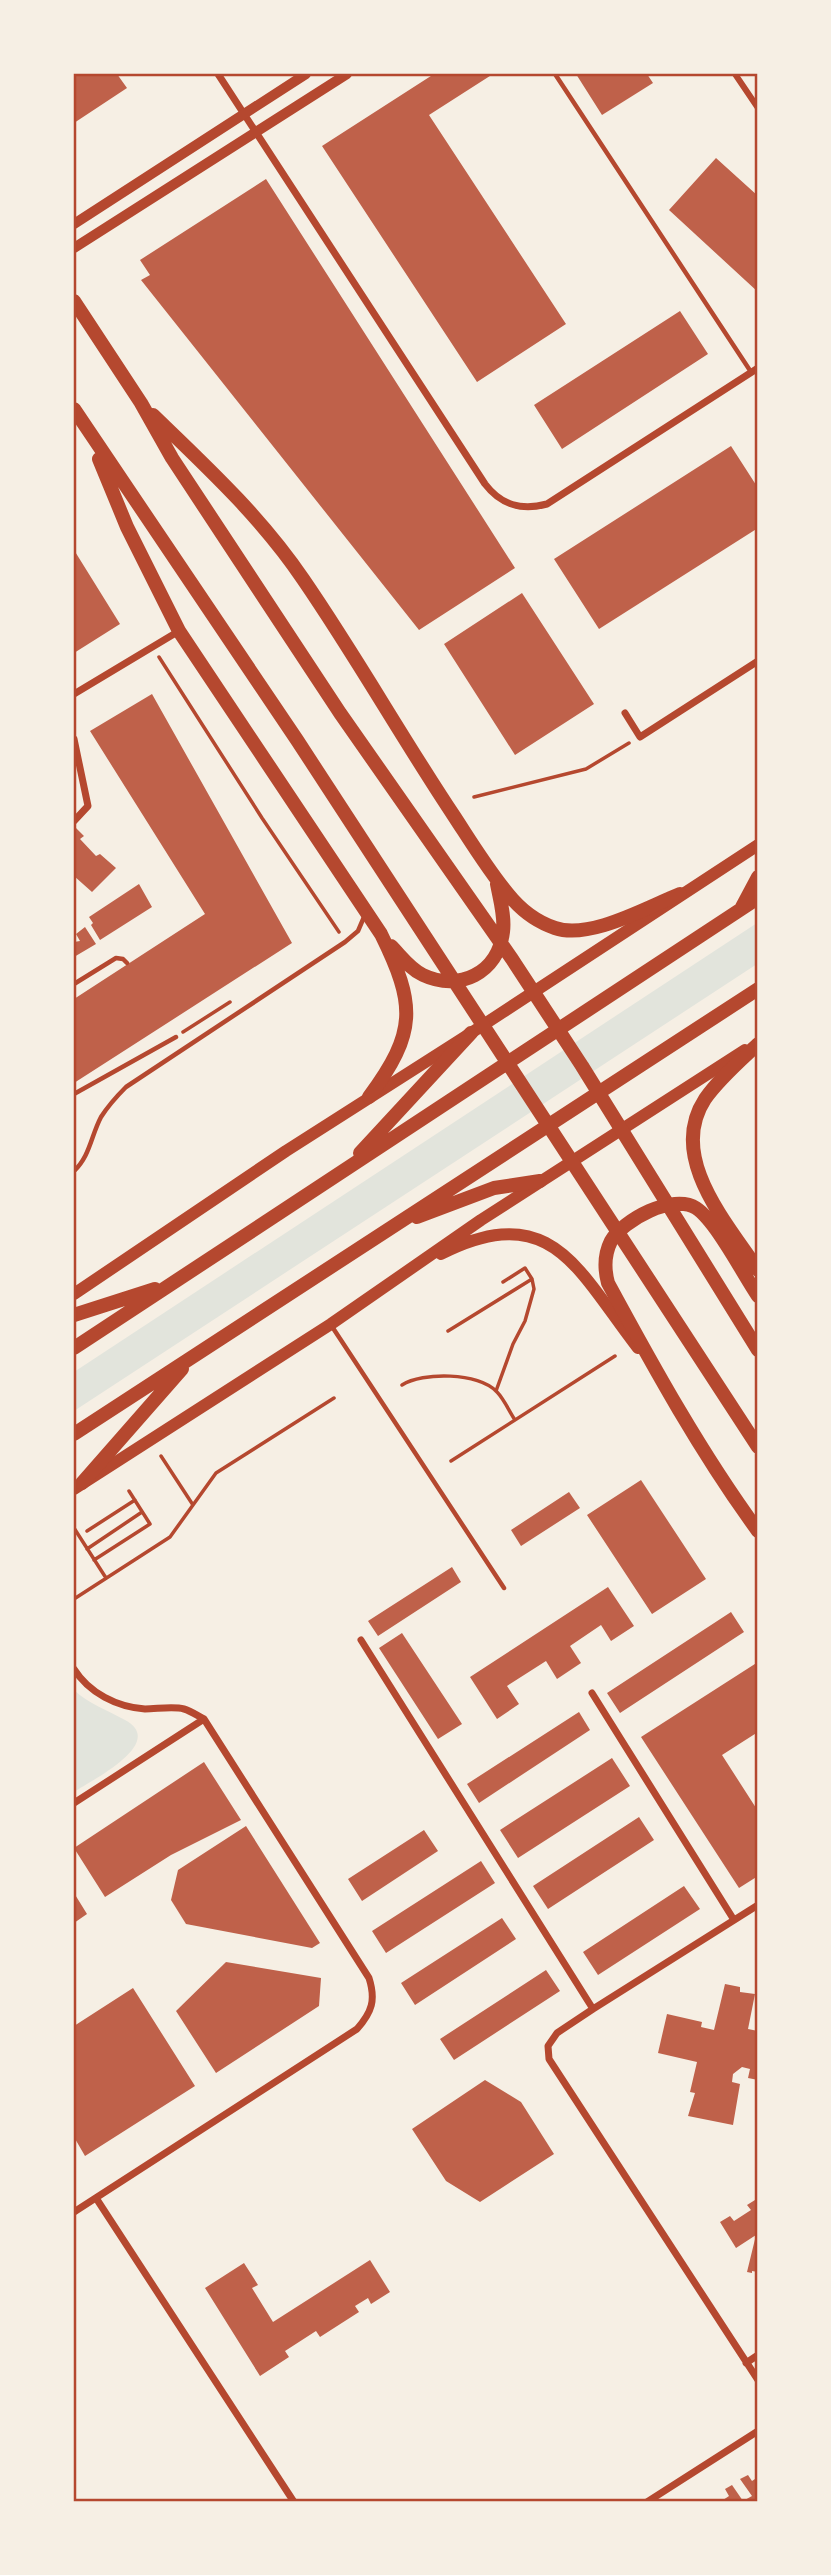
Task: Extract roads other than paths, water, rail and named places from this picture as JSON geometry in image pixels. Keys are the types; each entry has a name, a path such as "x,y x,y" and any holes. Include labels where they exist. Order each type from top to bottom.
{"main road":[{"path":"74,301 141,404 172,458 341,713 512,959 582,1066 758,1350"},
{"path":"141,404 221,480 270,535 295,568 495,877 524,911 563,930 600,926 680,894"},
{"path":"74,410 297,740 758,1447"},
{"path":"88,432 127,527 179,631 365,909 381,934 398,970 408,1007 401,1044 383,1079 369,1097"},
{"path":"74,1294 369,1097 758,845"},
{"path":"381,934 422,974 444,982 463,982 482,971 496,956 503,935 504,918 495,877"},
{"path":"741,909 758,877"},
{"path":"74,1348 758,898"},
{"path":"74,1434 758,989"},
{"path":"336,1175 391,1121 471,1033"},
{"path":"78,1486 331,1324 540,1181 758,1043"},
{"path":"758,1043 704,1100 697,1116 692,1149 696,1169 705,1187 758,1270"},
{"path":"399,1222 494,1188 540,1181"},
{"path":"758,1296 714,1228 694,1207 680,1203 647,1212 627,1225 613,1238 606,1253 605,1273 611,1289 701,1449 758,1531"},
{"path":"403,1274 471,1242 498,1235 534,1237 554,1246 570,1259 659,1374"},
{"path":"74,1315 173,1283"},
{"path":"78,1486 195,1355"}],"street":[{"path":"218,74 485,484 498,499 532,508 547,504 754,370"},
{"path":"74,223 306,74"},
{"path":"74,248 347,74"},
{"path":"735,74 758,107"},
{"path":"74,694 179,631"},
{"path":"625,713 640,737 758,661"},
{"path":"74,739 88,806 74,821"},
{"path":"361,1640 593,2009"},
{"path":"74,1669 79,1678 97,1694 115,1702 141,1709 183,1709 204,1719 369,1978 374,1998 372,2008 357,2029 74,2212"},
{"path":"592,1693 734,1920"},
{"path":"74,1803 204,1719"},
{"path":"758,1905 557,2033 548,2046 549,2059 758,2380"},
{"path":"96,2197 294,2501"},
{"path":"746,2363 758,2355"},
{"path":"647,2501 758,2431"}],"lane":[{"path":"555,74 754,370"},
{"path":"74,1171 89,1150 100,1119 126,1087 345,942 358,932 365,909"},
{"path":"74,984 116,958 127,963"},
{"path":"74,1094 176,1037"},
{"path":"331,1324 504,1588"}]}
